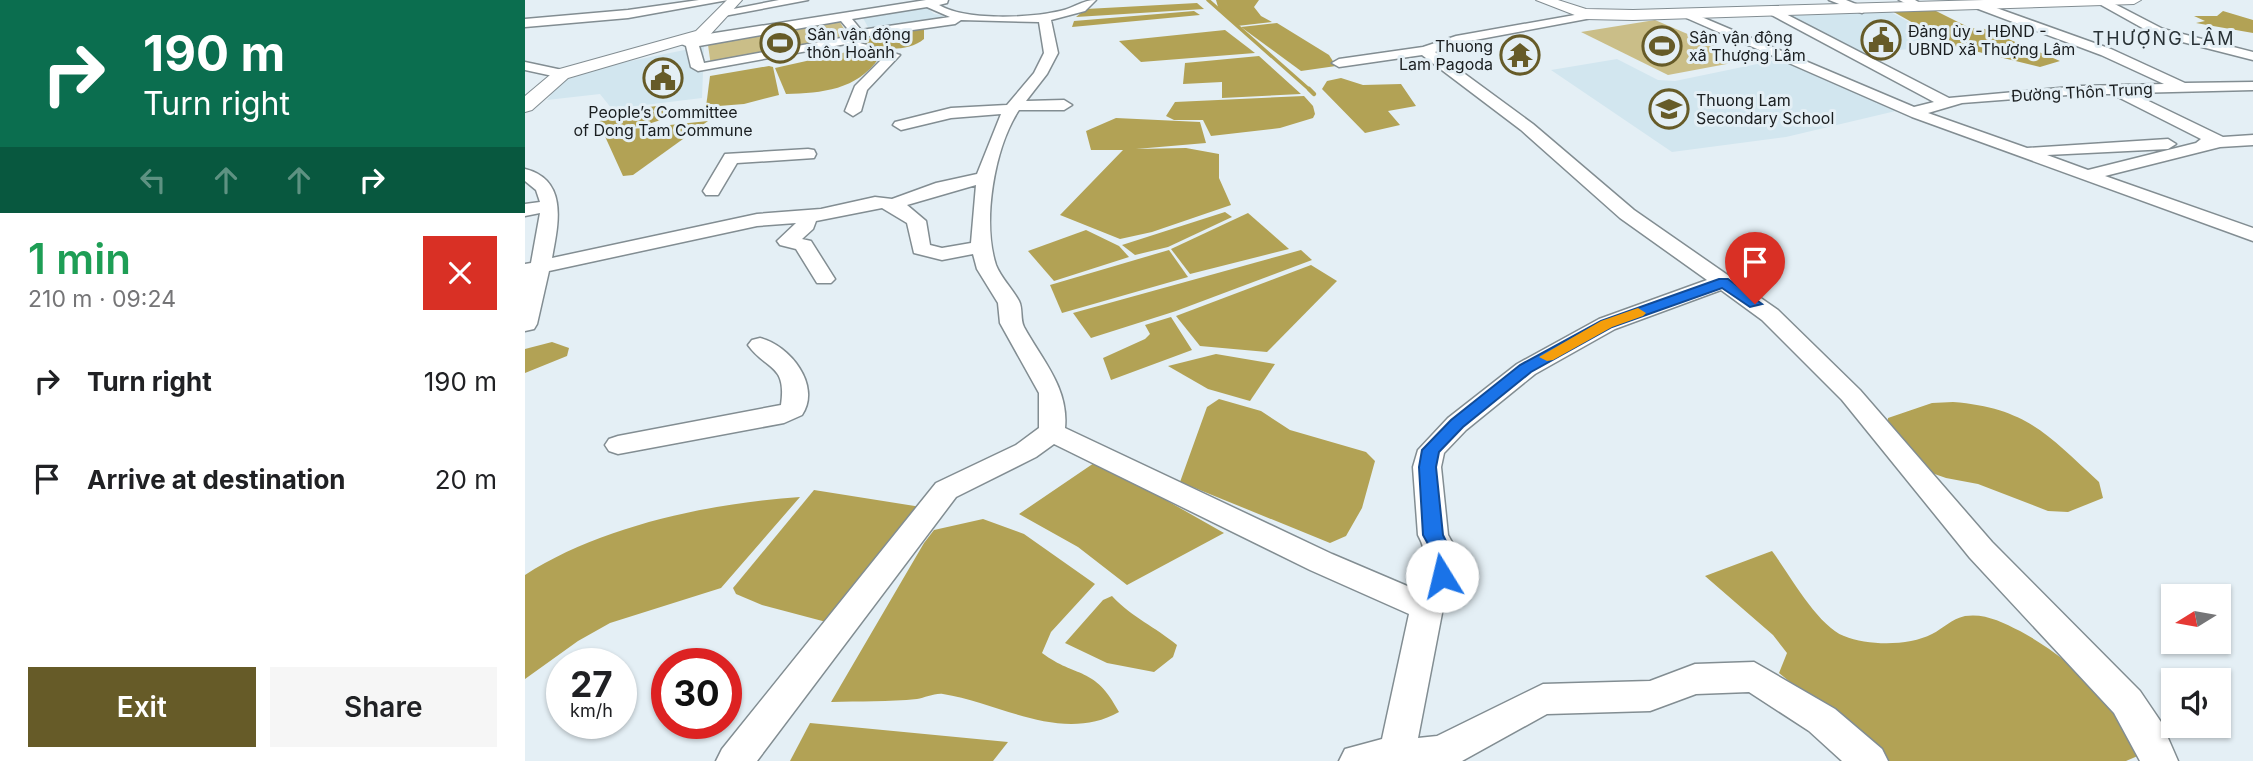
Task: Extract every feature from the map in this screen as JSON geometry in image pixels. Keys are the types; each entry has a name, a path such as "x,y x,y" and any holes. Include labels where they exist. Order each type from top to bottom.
{"street":[{"path":"525,23 727,4 802,0"},
{"path":"525,106 562,74 587,65 687,42 951,0"},
{"path":"858,34 967,18 1044,17 1081,8 1090,0"},
{"path":"1543,0 1593,14"},
{"path":"1835,0 1862,9"},
{"path":"1339,64 1425,51 1456,40 1593,14 1862,9 1912,3 1977,5 2134,0"},
{"path":"2100,1 2159,32 2253,56"},
{"path":"928,3 941,14 967,18"},
{"path":"687,42 702,34 727,4"},
{"path":"1977,5 2106,52 2186,88"},
{"path":"1770,11 1948,103"},
{"path":"1681,13 1913,112 2253,234"},
{"path":"843,17 858,34"},
{"path":"735,761 946,490 1026,451 1052,432 1054,413 1051,393 1010,323 1009,303 988,269 981,247 985,178 999,132 1051,53 1044,17"},
{"path":"853,111 863,85 883,69 894,55 857,48 852,45 858,34"},
{"path":"687,42 698,67 704,68 841,43"},
{"path":"1425,51 1527,127 1627,214 1770,315 1851,395 1982,550 2127,702 2148,734 2159,761"},
{"path":"525,66 562,74"},
{"name":"Đường Thôn Trung","path":"1913,112 1961,99 2115,90 2253,86"},
{"path":"2115,90 2226,142 2253,151"},
{"path":"901,125 951,113 1064,104"},
{"path":"2022,151 2253,141"},
{"path":"2088,175 2226,142"},
{"path":"712,191 731,158 808,154"},
{"path":"525,174 540,181 526,324"},
{"path":"891,205 942,187 985,178"},
{"path":"525,210 539,196"},
{"path":"532,268 757,220 806,214 821,215 875,203 891,205 916,221 921,248 942,254 981,247"},
{"path":"806,214 806,225 787,241 804,245 824,279"},
{"path":"2225,224 2253,217"},
{"path":"1397,753 1427,608 1442,576 1432,521 1427,467 1431,450 1457,424 1526,369 1607,324 1723,282"},
{"path":"618,445 784,415 793,409 797,386 791,371 760,345"},
{"path":"1052,432 1321,562 1427,608"},
{"path":"1358,761 1397,753 1424,756 1443,752 1543,699 1650,696 1695,679 1754,677 1822,720 1869,761"}],"shaded area":[{"path":"1216,0 1259,0 1254,7 1261,16 1272,22 1237,26 1218,7"},
{"path":"1197,3 1204,9 1076,17 1086,9"},
{"path":"925,6 934,14 959,18 870,31 862,16"},
{"path":"1885,9 1953,46 1856,53 1779,14"},
{"path":"1932,9 1970,28 1985,29 2060,61 2040,67 1954,46 1892,11"},
{"path":"1194,11 1200,15 1072,27 1074,21"},
{"path":"2223,11 2253,20 2253,33 2196,23 2205,21 2194,16 2217,16"},
{"name":"Sân vận động xã Thượng Lâm","path":"1655,20 1748,60 1668,75 1581,32"},
{"name":"Sân vận động thôn Hoành","path":"840,22 851,41 711,66 708,45"},
{"path":"1277,23 1329,55 1336,66 1301,71 1241,27"},
{"path":"920,25 924,29 924,39 910,46 879,48 864,44 876,32"},
{"path":"1225,30 1255,53 1141,62 1119,41"},
{"path":"704,46 702,98 612,109 600,94 547,100 560,83 577,72"},
{"path":"851,51 862,51 879,58 860,77 838,88 786,94 775,68"},
{"path":"1259,56 1301,94 1222,98 1222,82 1183,84 1185,63"},
{"path":"1617,59 1658,80 1675,81 1781,59 1900,110 1786,137 1672,152 1551,70"},
{"path":"773,67 779,95 744,104 706,107 710,76"},
{"path":"1341,78 1363,85 1401,84 1416,106 1388,111 1400,125 1365,133 1322,89 1327,81"},
{"path":"1304,96 1313,106 1313,118 1280,128 1211,136 1203,120 1174,120 1166,116 1175,102"},
{"path":"664,105 676,111 648,124 613,129 595,125 612,112"},
{"path":"1116,118 1200,122 1206,143 1136,149 1186,148 1219,154 1219,178 1231,205 1152,232 1120,239 1060,215 1123,150 1091,150 1086,131"},
{"path":"708,121 633,175 623,176 603,132"},
{"path":"1225,212 1232,217 1168,247 1135,255 1122,245"},
{"path":"1248,213 1289,249 1190,274 1171,249"},
{"path":"1086,230 1119,246 1129,257 1054,281 1028,251"},
{"path":"1169,250 1188,277 1062,313 1050,285"},
{"path":"1301,250 1312,260 1176,311 1091,338 1073,313"},
{"path":"1311,265 1337,281 1267,352 1200,346 1176,316"},
{"path":"1171,317 1192,350 1111,380 1103,358 1145,339 1150,334 1145,325"},
{"path":"552,342 569,348 567,356 525,373 525,349"},
{"path":"1216,354 1275,364 1250,401 1208,389 1168,366"},
{"path":"1219,399 1261,411 1290,430 1366,452 1375,461 1362,508 1346,536 1330,543 1180,482 1207,407"},
{"path":"1953,402 2000,410 2035,427 2099,482 2103,498 2068,512 2048,511 1978,484 1926,471 1888,425 1888,418 1932,403"},
{"path":"1097,461 1224,533 1127,585 1078,547 1019,514"},
{"path":"814,490 921,507 830,623 762,605 736,594 733,588"},
{"path":"800,497 721,588 610,623 568,648 546,648 546,664 525,679 525,575 587,543 622,530 694,511"},
{"path":"983,519 1024,534 1095,584 1051,632 1042,653 1093,680 1110,697 1119,712 1097,721 1075,724 1031,718 943,694 906,700 831,702 934,530"},
{"path":"1772,551 1814,611 1844,636 1865,642 1901,643 1923,638 1956,619 1972,615 1993,619 2020,631 2057,655 2090,683 2117,716 2140,755 2126,761 1887,761 1779,673 1787,653 1773,635 1705,576"},
{"path":"1112,596 1128,611 1177,645 1173,657 1154,672 1107,663 1065,643 1103,600"},
{"path":"810,723 1008,742 993,761 790,761"}],"waterway":[{"path":"1208,0 1311,91"},
{"path":"1311,91 1314,94"}],"slow traffic":[{"path":"1547,357 1607,324 1638,313"}],"place":[{"name":"Đảng ủy - HĐND - UBND xã Thượng Lâm","path":"1881,40"},
{"name":"Sân vận động thôn Hoành","path":"780,43"},
{"name":"Sân vận động xã Thượng Lâm","path":"1662,46"},
{"name":"Thuong Lam Pagoda","path":"1520,55"},
{"name":"People’s Committee of Dong Tam Commune","path":"663,78"},
{"name":"Thuong Lam Secondary School","path":"1669,109"}],"district":[{"name":"THƯỢNG LÂM","path":"2164,39"}],"route":[{"path":"1442,576 1438,544 1433,535 1427,467 1431,450 1457,424 1526,369 1607,324 1723,282 1755,304"}]}
